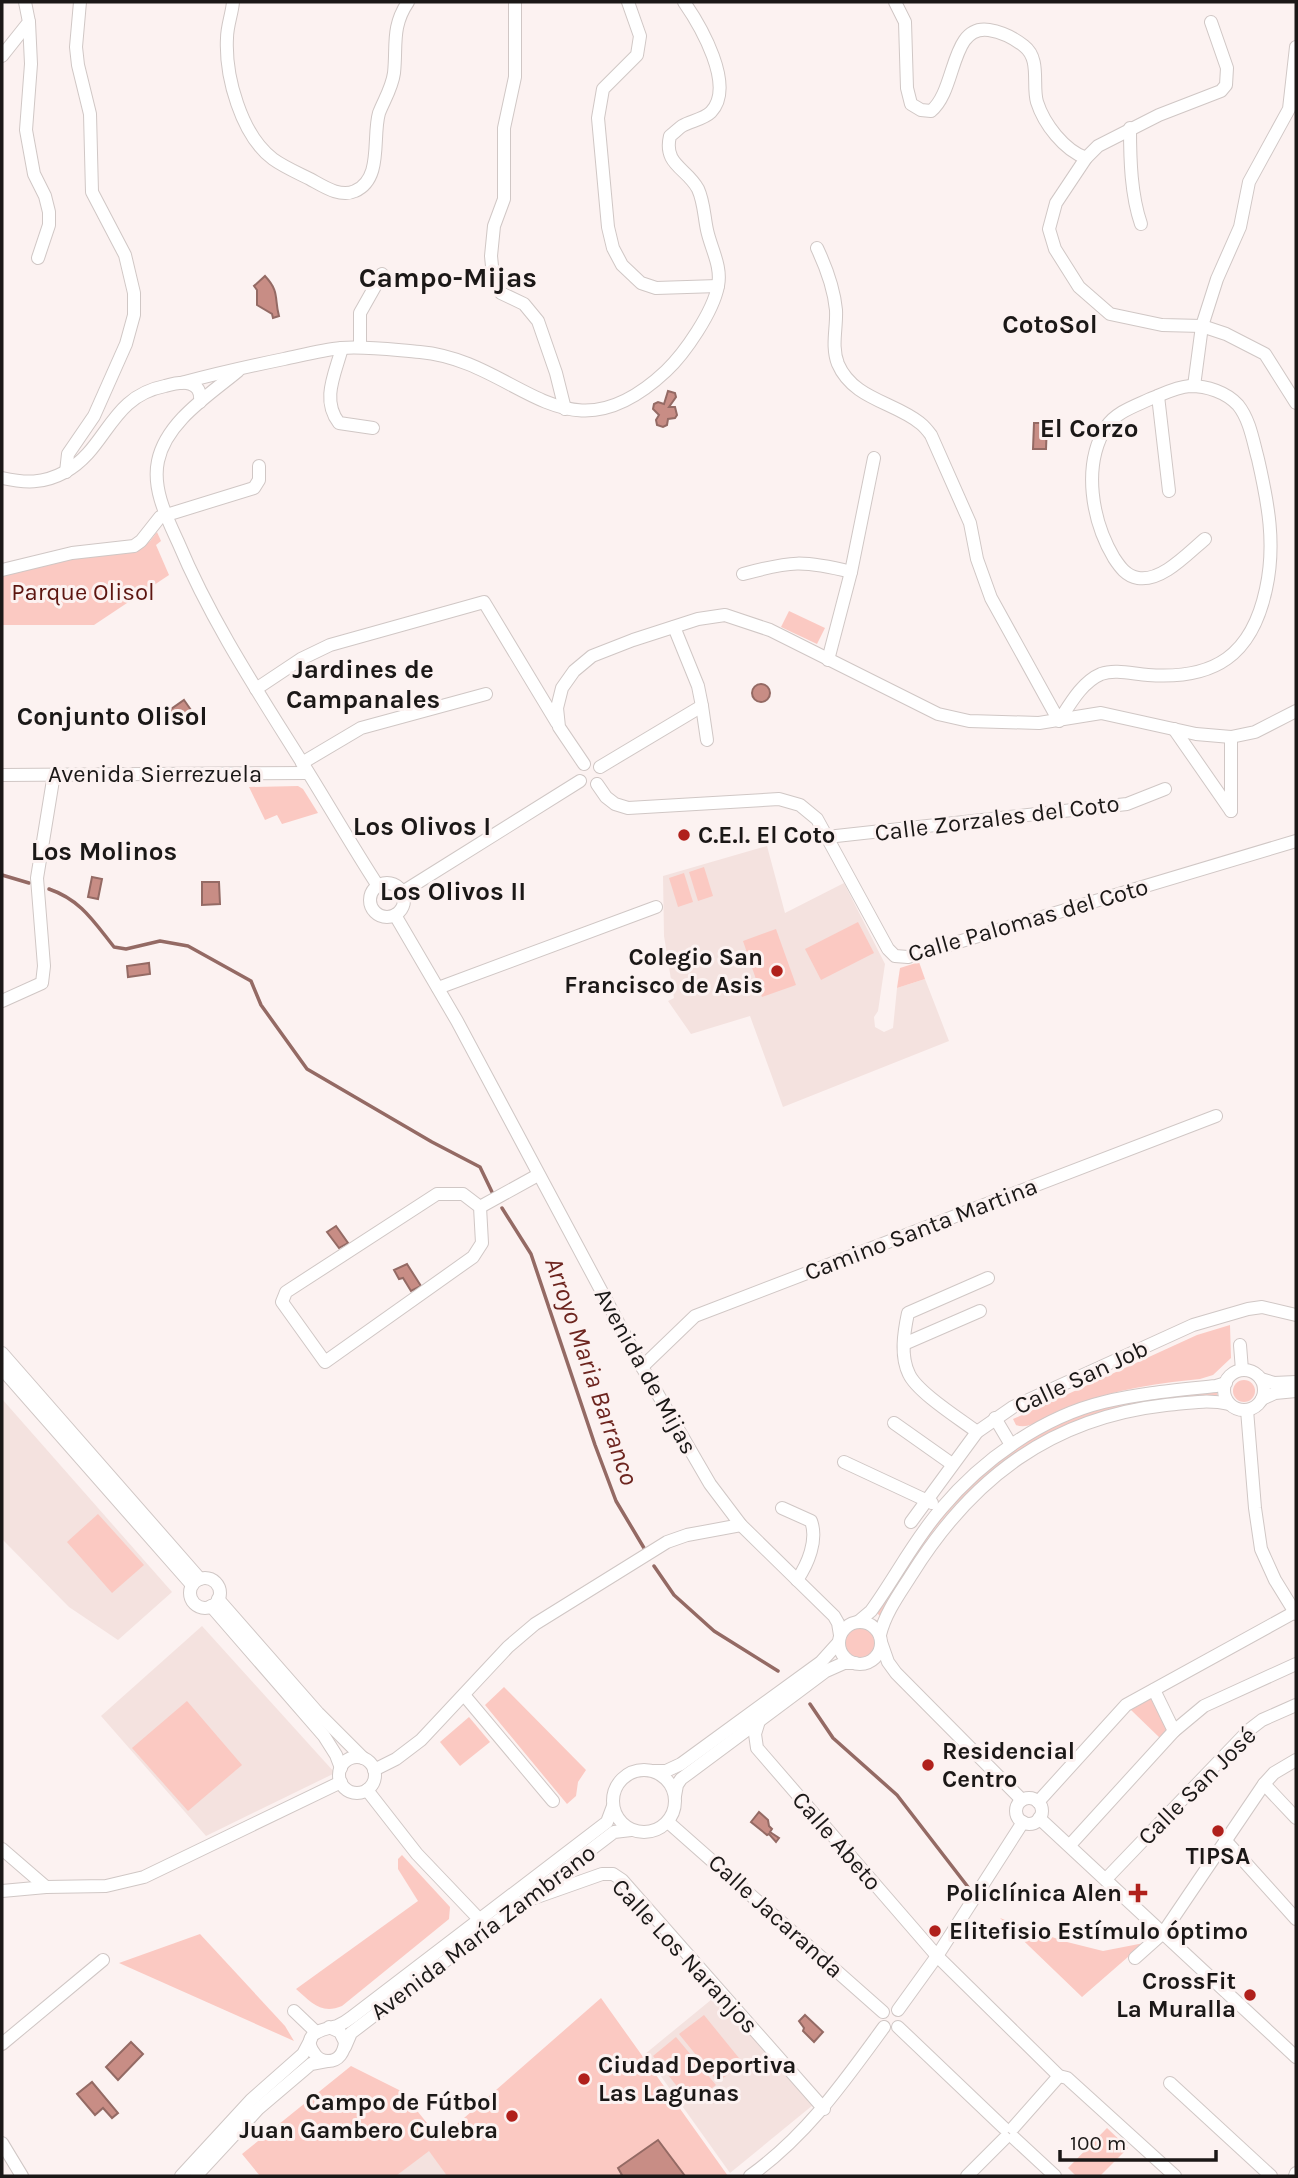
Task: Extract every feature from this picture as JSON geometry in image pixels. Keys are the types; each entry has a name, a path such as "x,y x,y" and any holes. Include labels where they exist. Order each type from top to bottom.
{"street":[{"path":"25,2 32,64 26,130 34,174 50,212 49,225 38,258"},
{"path":"66,472 68,454 94,416 126,344 134,315 134,293 125,255 92,192 90,114 76,47 80,2"},
{"path":"233,2 227,35 227,58 240,113 253,136 272,159 342,193 354,192 363,186 371,174 379,113 391,87 394,73 393,46 397,24 408,2"},
{"path":"515,2 514,77 504,128 504,199 494,226 491,256 493,276 501,293 524,304 538,321 565,409"},
{"path":"628,2 640,37 637,55 603,89 598,118 612,248 622,265 641,283 656,288 718,285"},
{"path":"2,478 24,483 39,482 66,472 81,461 125,405 142,392 241,368 342,348 360,347 449,356 474,365 531,396 565,409 589,412 605,408 652,383 673,364 710,308 720,272 697,187 668,151 670,136 675,131 710,113 716,103 719,84 714,55 701,26 684,2"},
{"path":"895,2 905,22 906,88 911,104 921,110 931,111 940,103 962,43 972,32 986,29 1001,33 1026,47 1035,68 1037,101 1047,120 1074,154 1086,158"},
{"path":"2,56 29,22"},
{"path":"1211,22 1227,68 1226,85 1221,91 1190,101 1130,128 1098,146 1086,158 1056,203 1049,229 1055,249 1079,287 1110,314 1162,325 1202,326 1226,334 1265,354 1296,403"},
{"path":"1194,386 1202,326 1217,279 1240,227 1250,182 1289,108 1296,47"},
{"path":"1130,128 1130,157 1141,224"},
{"path":"817,248 834,295 834,341 839,364 863,392 921,423 931,435 970,523 977,559 991,598 1059,721"},
{"path":"360,347 360,313 382,274"},
{"path":"342,348 330,390 332,414 339,424 373,428"},
{"path":"241,368 200,402 170,435 162,449 157,474 166,514 219,629 378,886"},
{"path":"181,383 197,388 201,394 200,402"},
{"path":"1059,721 1078,693 1092,679 1113,672 1152,675 1204,670 1234,655 1247,639 1256,620 1266,591 1271,539 1270,514 1252,435 1247,420 1237,405 1225,395 1209,388 1181,387 1119,414 1107,425 1094,460 1094,503 1103,538 1121,568 1138,578 1159,574 1205,539"},
{"path":"1158,396 1169,491"},
{"path":"828,660 851,572 874,458"},
{"path":"2,569 72,553 134,546 160,517 166,514 254,488 259,480 259,466"},
{"path":"743,574 795,562 851,572"},
{"path":"256,689 301,659 330,645 484,602 584,764"},
{"path":"559,727 557,708 562,688 574,671 592,656 698,619 725,615 770,631 938,714 969,721 1039,723 1101,713 1196,734 1231,737 1255,732 1296,710"},
{"path":"674,627 698,686 708,740"},
{"path":"305,768 361,728 486,694"},
{"path":"600,767 702,706"},
{"path":"1174,729 1231,811 1231,737"},
{"path":"592,762 600,767 602,778 597,784 590,786 580,781 579,769 584,764 592,762"},
{"name":"Avenida Sierrezuela","path":"2,775 305,768"},
{"path":"2,1001 43,984 37,878 54,774"},
{"path":"401,893 580,781"},
{"name":"Calle Palomas del Coto","path":"597,784 615,804 628,808 701,806 760,799 789,801 800,805 817,819 888,949 895,956 908,957 1296,841"},
{"name":"Calle Zorzales del Coto","path":"827,837 1127,804 1165,789"},
{"path":"391,884 401,893 402,908 395,915 384,917 373,910 370,904 371,895 378,886 391,884"},
{"path":"438,988 656,907"},
{"name":"Avenida de Mijas","path":"395,915 438,988 642,1367 710,1484 741,1525 834,1616 838,1623 840,1639"},
{"name":"Camino Santa Martina","path":"642,1367 695,1316 1216,1116"},
{"path":"480,1208 538,1175"},
{"path":"437,1194 463,1194 480,1208 482,1243 473,1257 325,1362 282,1302 286,1292 437,1194"},
{"path":"977,1432 920,1388 909,1376 904,1344 908,1314 988,1278"},
{"name":"Calle San Job","path":"911,1522 977,1432 1013,1407 1193,1325 1262,1307 1296,1314"},
{"path":"904,1344 980,1311"},
{"path":"1240,1345 1242,1370"},
{"path":"2,1353 196,1582"},
{"path":"2,1369 196,1582"},
{"path":"895,1673 884,1667 844,1663 827,1671 681,1779 677,1785 676,1805 668,1822 650,1832 631,1830 615,1815 613,1795 624,1777 633,1771 666,1771 681,1765 821,1662 847,1626 871,1611 941,1508 974,1475 1011,1445 1059,1419 1102,1402 1216,1386 1242,1370 1274,1383 1296,1382"},
{"path":"1261,1379 1264,1386 1262,1399"},
{"path":"1226,1382 1225,1394 1229,1404"},
{"path":"840,1639 844,1656 859,1664 868,1662 878,1654 882,1625 952,1517 982,1486 1019,1457 1065,1432 1106,1415 1147,1407 1216,1401 1247,1410 1275,1393 1296,1391"},
{"path":"1038,1802 1126,1705 1296,1613 1275,1580 1261,1549 1247,1410"},
{"path":"995,1418 1011,1445"},
{"path":"894,1423 952,1464"},
{"path":"844,1461 941,1508"},
{"path":"782,1508 811,1521 814,1530 807,1566 797,1580"},
{"path":"374,1770 396,1759 421,1740 508,1647 536,1624 667,1542 687,1535 741,1525"},
{"path":"208,1578 216,1583 220,1591 215,1602 205,1607 196,1604 190,1596 196,1582 208,1578"},
{"path":"215,1602 374,1770 374,1781 367,1790 349,1791 341,1782 341,1769 336,1755 324,1735 215,1602"},
{"name":"Avenida de Mijas","path":"834,1616 856,1622"},
{"path":"856,1622 871,1625 881,1639 888,1662 895,1673 1022,1800"},
{"path":"1070,1845 1174,1731 1204,1706 1296,1664"},
{"path":"1154,1690 1174,1731"},
{"path":"464,1695 553,1801"},
{"name":"Calle San José","path":"1106,1879 1249,1730 1262,1720 1296,1705"},
{"name":"Calle Abeto","path":"759,1721 755,1734 757,1748 937,1956 1059,2076 1067,2078 1175,2176"},
{"path":"341,1769 352,1758 363,1758"},
{"path":"1135,1958 1163,1933 1264,1784 1274,1773 1296,1760"},
{"path":"654,1771 668,1781 676,1796"},
{"path":"2,1891 106,1886 144,1877 341,1782"},
{"path":"1264,1784 1296,1818"},
{"path":"367,1790 417,1854 479,1919"},
{"path":"1032,1799 1038,1802 1042,1811 1040,1818 1032,1823 1023,1822 1016,1812 1018,1805 1022,1800 1032,1799"},
{"name":"Avenida María Zambrano","path":"329,2027 339,2025 352,2017 607,1822 613,1806"},
{"path":"1040,1818 1296,2057"},
{"name":"Calle Jacaranda","path":"668,1822 883,2012"},
{"path":"898,2010 937,1956 1023,1822"},
{"name":"Avenida María Zambrano","path":"345,2048 348,2038 358,2026 614,1832 631,1830"},
{"path":"1224,1840 1296,1919"},
{"path":"2,1849 46,1887"},
{"name":"Calle Los Naranjos","path":"520,1903 603,1874 613,1874 622,1880 824,2109"},
{"path":"2,2044 103,1960"},
{"path":"891,2008 898,2010 902,2017 898,2027 884,2027 880,2020 883,2012 891,2008"},
{"path":"294,2011 314,2035 314,2054 328,2061"},
{"path":"181,2176 251,2100 303,2054 314,2035 329,2027 342,2034 345,2048 338,2057 311,2064 258,2109 195,2176"},
{"path":"750,2176 769,2170 783,2151 824,2109 884,2027"},
{"path":"898,2027 1055,2176"},
{"path":"967,2176 1059,2076"},
{"path":"1170,2082 1271,2176"},
{"path":"2,2143 22,2176"}],"shaded area":[{"path":"265,276 276,295 279,316 273,318 272,314 257,305 257,290 254,286"},
{"path":"668,391 675,393 676,397 669,407 675,407 677,415 668,419 667,425 663,427 657,425 659,415 653,409 658,402 664,404"},
{"path":"1034,423 1047,423 1046,449 1033,449"},
{"path":"757,684 765,684 770,693 768,700 757,702 752,697 752,689"},
{"path":"184,700 191,710 172,724 164,714"},
{"name":"Colegio San Francisco de Asis","path":"767,846 785,913 844,883 885,964 878,1011 874,1017 875,1027 884,1032 893,1028 897,988 925,979 949,1041 783,1107 750,1016 691,1034 668,1001 674,998 664,936 663,876"},
{"path":"92,877 102,879 98,899 88,897"},
{"path":"202,882 219,882 220,904 202,905"},
{"path":"149,963 150,974 128,977 127,966"},
{"path":"336,1226 348,1243 339,1248 327,1232"},
{"path":"407,1264 421,1286 411,1291 394,1270"},
{"path":"2,1399 172,1592 118,1640 69,1607 2,1539"},
{"path":"202,1626 335,1773 206,1836 101,1716"},
{"path":"759,1812 768,1820 772,1829 770,1832 779,1838 776,1842 751,1822"},
{"path":"717,1995 813,2105 730,2173 645,2054"},
{"path":"805,2015 823,2032 814,2042 803,2031 799,2021"},
{"path":"131,2042 143,2054 118,2080 106,2067"},
{"path":"92,2082 118,2113 112,2118 103,2108 95,2115 77,2094"},
{"path":"658,2140 685,2176 620,2176 622,2175 618,2168"},
{"path":"429,2150 447,2176 396,2176"}],"green space":[{"name":"Parque Olisol","path":"157,532 161,541 156,545 169,575 94,625 2,625 2,574 86,556 137,551"},
{"path":"789,611 825,628 817,644 781,627"},
{"path":"298,786 303,789 318,813 282,824 277,815 265,820 249,787"},
{"path":"704,867 713,896 698,901 689,872"},
{"path":"684,873 693,902 678,907 669,878"},
{"path":"858,922 874,953 821,980 805,949"},
{"path":"776,929 796,985 762,997 743,941"},
{"path":"919,962 925,979 897,988 900,968"},
{"path":"1230,1325 1231,1358 1213,1375 1112,1393 1078,1403 1027,1426 1016,1425 1013,1419 1197,1335"},
{"path":"1240,1380 1248,1380 1255,1387 1255,1395 1248,1402 1240,1402 1233,1395 1233,1387"},
{"path":"1217,1392 1217,1396 1134,1405 1106,1411 1057,1429 1011,1456 951,1510 934,1530 880,1616 877,1613 931,1527 967,1488 1031,1438 1055,1425 1105,1407 1147,1399"},
{"path":"98,1514 144,1565 112,1593 67,1542"},
{"path":"860,1628 871,1632 875,1643 871,1654 860,1658 849,1654 845,1643 849,1632"},
{"path":"504,1687 586,1770 578,1782 576,1796 567,1804 485,1705"},
{"path":"1151,1698 1170,1729 1160,1738 1131,1710"},
{"path":"187,1701 242,1765 188,1811 132,1748"},
{"path":"469,1717 490,1742 460,1766 440,1742"},
{"path":"402,1855 450,1907 449,1919 342,2006 328,2009 317,2006 296,1989 418,1901 398,1869 398,1859"},
{"path":"1000,1918 1063,1941 1103,1951 1144,1943 1082,1997"},
{"path":"200,1934 285,2026 294,2041 119,1963"},
{"name":"Ciudad Deportiva Las Lagunas","path":"601,1998 728,2176 447,2176 429,2151 396,2176 260,2176 242,2154 351,2066 401,2091 440,2139"},
{"path":"704,2015 743,2063 718,2082 679,2034"},
{"path":"676,2037 716,2085 691,2104 653,2056"},
{"path":"1107,2128 1128,2148 1100,2176 1076,2176 1068,2168"}],"waterway":[{"name":"Arroyo Maria Barranco","path":"2,875 29,883"},
{"name":"Arroyo Maria Barranco","path":"49,889 78,906 114,947 126,949 160,941 188,946 251,981 261,1005 307,1069 480,1167 492,1192"},
{"name":"Arroyo Maria Barranco","path":"502,1208 531,1254 616,1501 644,1548"},
{"name":"Arroyo Maria Barranco","path":"654,1566 674,1595 714,1631 778,1671"},
{"name":"Arroyo Maria Barranco","path":"810,1704 833,1738 897,1795 968,1887"}],"place":[{"name":"C.E.I. El Coto","path":"684,835"},
{"name":"Colegio San Francisco de Asis","path":"777,971"},
{"name":"Residencial Centro","path":"928,1765"},
{"name":"TIPSA","path":"1218,1831"},
{"name":"Policlínica Alen","path":"1138,1893"},
{"name":"Elitefisio Estímulo óptimo","path":"935,1931"},
{"name":"CrossFit La Muralla","path":"1250,1995"},
{"name":"Ciudad Deportiva Las Lagunas","path":"584,2079"},
{"name":"Campo de Fútbol Juan Gambero Culebra","path":"512,2116"}],"district":[{"name":"Campo-Mijas","path":"448,277"},
{"name":"CotoSol","path":"1050,324"},
{"name":"El Corzo","path":"1089,428"},
{"name":"Jardines de Campanales","path":"363,684"},
{"name":"Conjunto Olisol","path":"112,716"},
{"name":"Los Olivos I","path":"422,826"},
{"name":"Los Molinos","path":"104,851"},
{"name":"Los Olivos II","path":"453,891"}]}
